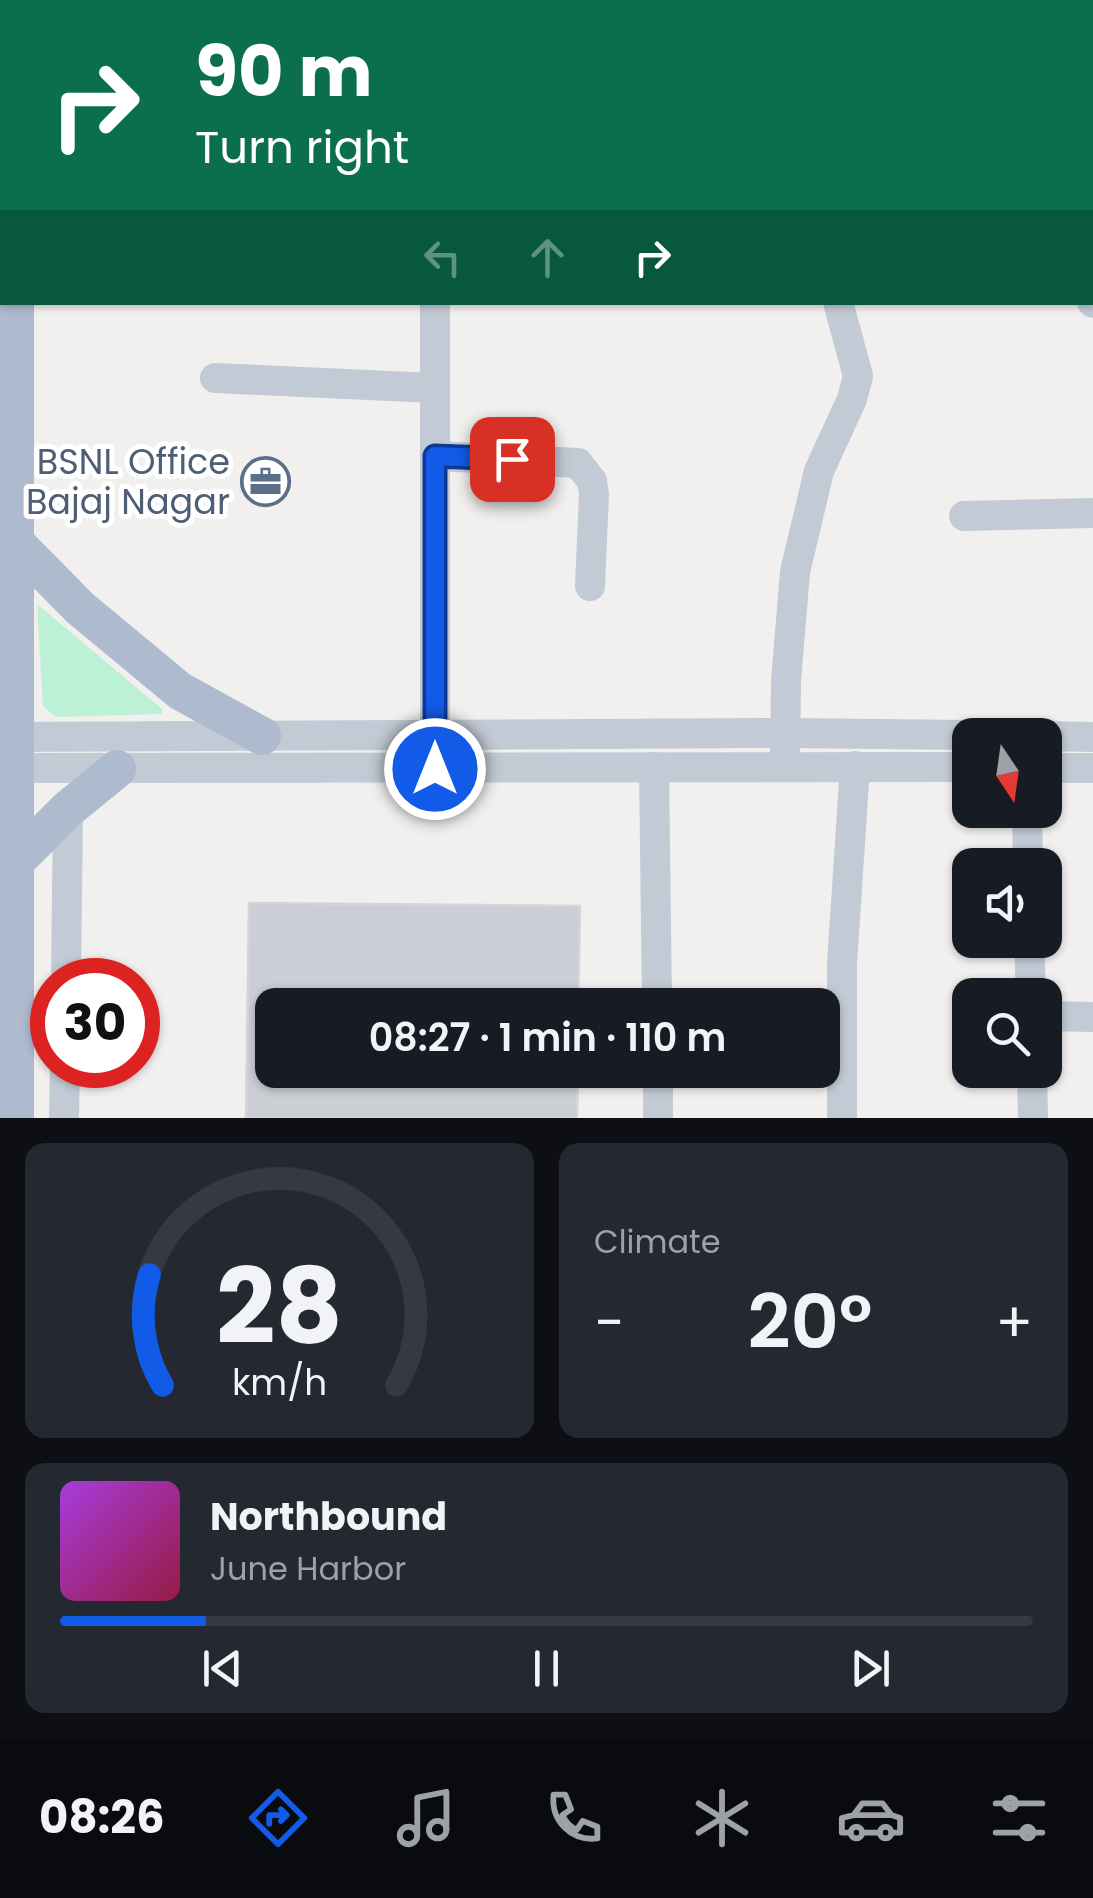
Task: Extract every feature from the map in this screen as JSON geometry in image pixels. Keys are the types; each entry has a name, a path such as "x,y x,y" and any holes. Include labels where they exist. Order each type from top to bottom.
{"main road":[{"path":"15,305 14,541 6,753 14,862 15,1118"},
{"path":"14,541 80,608 180,691 262,736"},
{"path":"14,862 68,809 117,769"}],"street":[{"path":"435,305 435,769"},
{"path":"784,766 795,572 819,470 852,399 858,376 839,305"},
{"path":"215,378 434,388"},
{"path":"435,456 578,464 592,481 594,494 590,586"},
{"path":"964,516 1093,513"},
{"path":"6,753 262,736 952,735"},
{"path":"1062,736 1093,737"},
{"path":"6,753 117,769 952,768"},
{"path":"842,1118 842,964 855,766"},
{"path":"654,767 657,988"},
{"path":"1062,768 1093,768"},
{"path":"66,958 68,809"},
{"path":"1062,1016 1093,1017"},
{"path":"64,1118 65,1088"},
{"path":"658,1088 658,1118"},
{"path":"1032,1088 1033,1118"}],"green space":[{"path":"37,604 162,709 162,714 56,717 43,706"}],"building":[{"path":"249,903 580,906 578,988 255,988 255,1088 578,1088 577,1118 246,1118"}],"place":[{"name":"BSNL Office Bajaj Nagar","path":"265,482"}],"route":[{"path":"435,769 435,456 512,459"}]}
